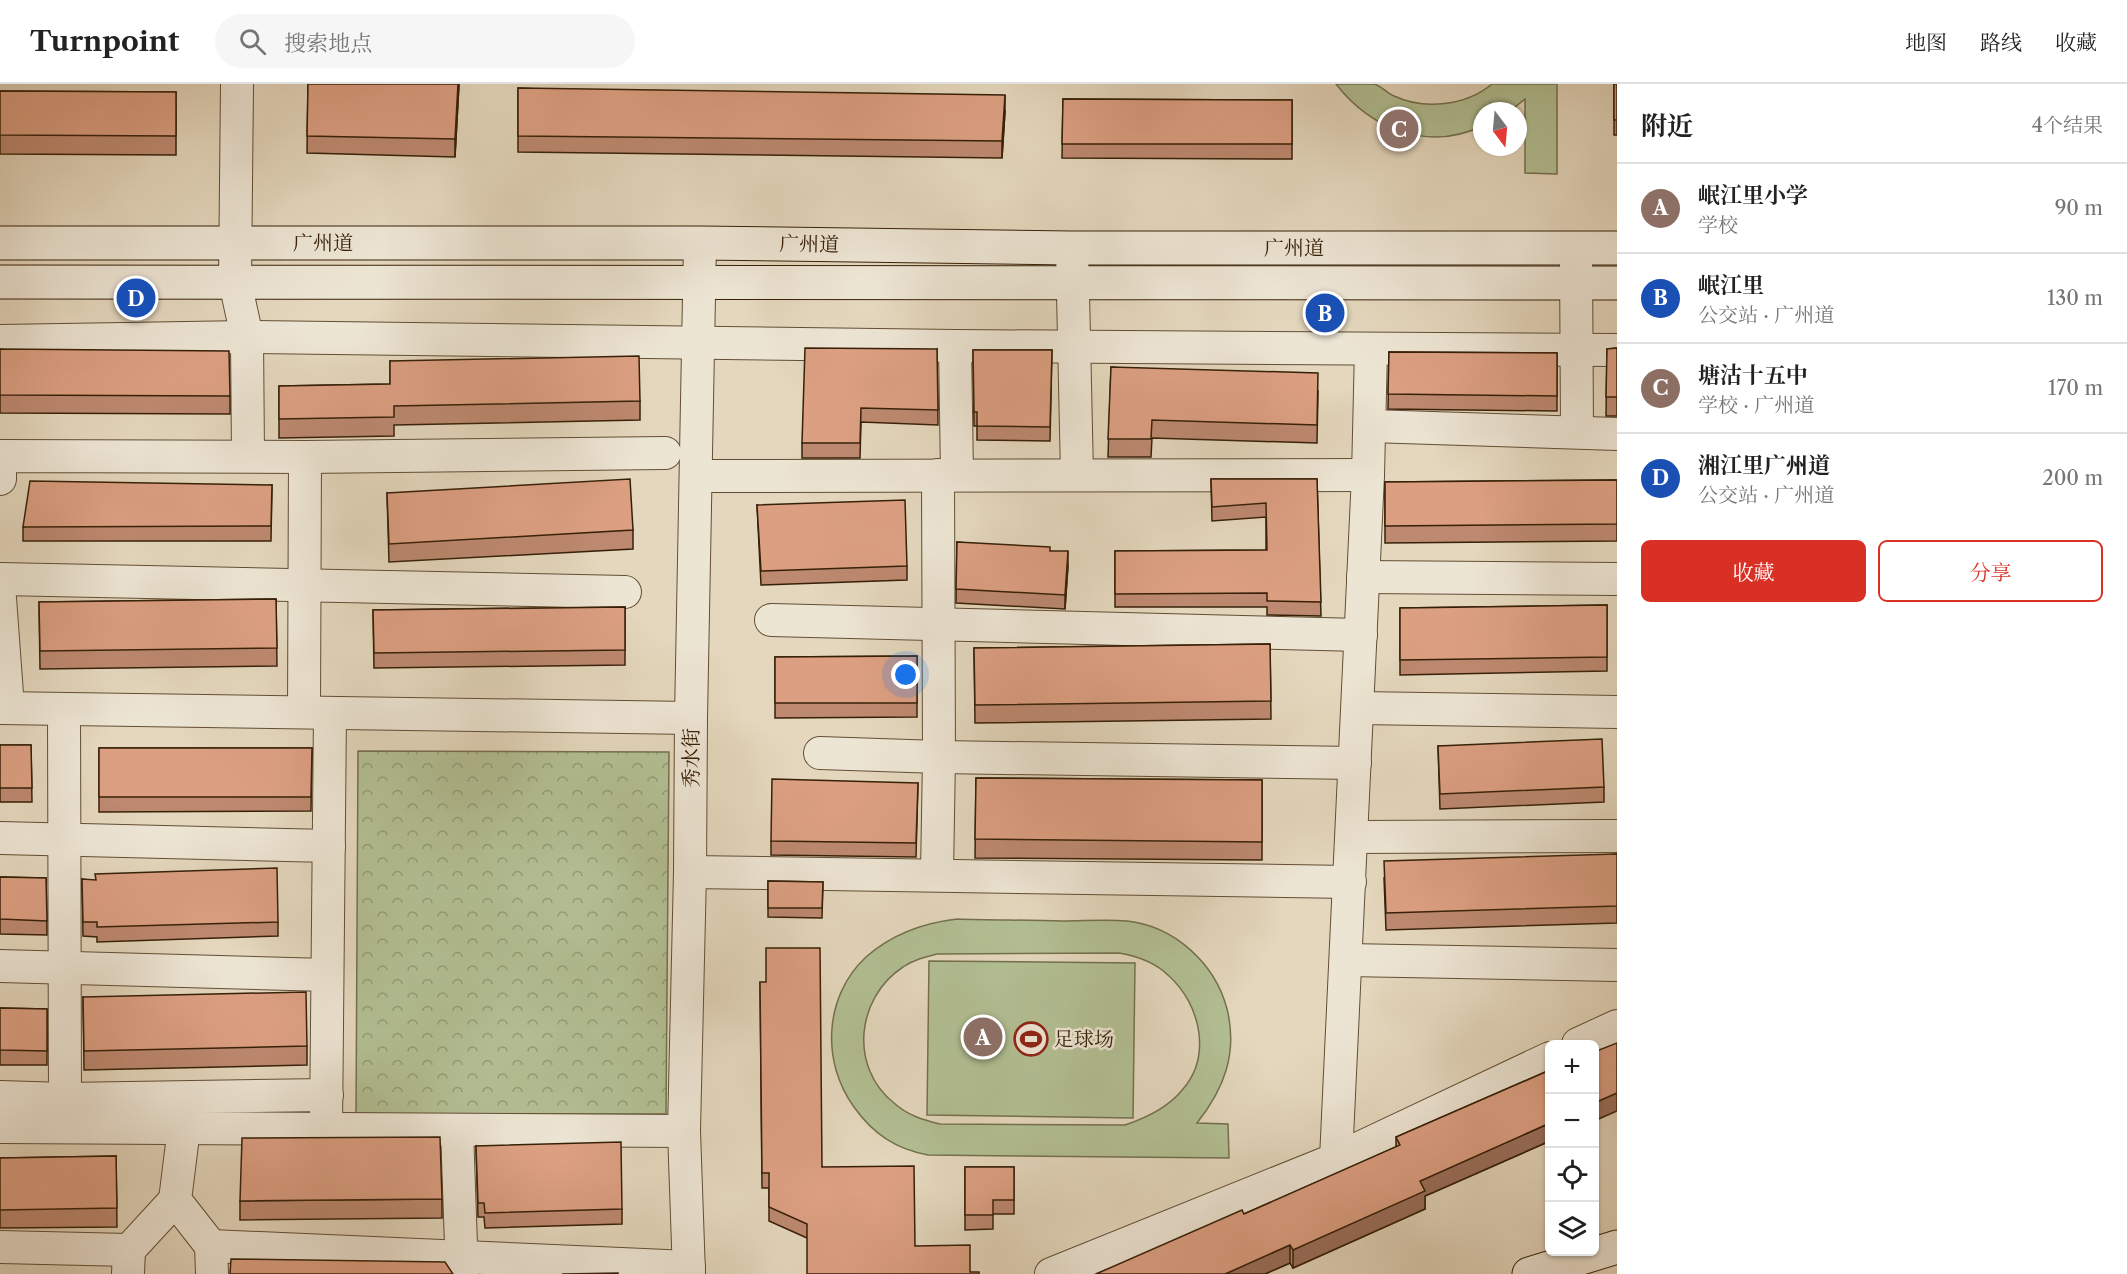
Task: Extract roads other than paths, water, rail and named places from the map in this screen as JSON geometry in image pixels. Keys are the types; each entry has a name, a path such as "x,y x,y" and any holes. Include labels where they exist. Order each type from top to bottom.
{"street":[{"path":"237,84 235,282 247,337 248,456"},
{"name":"广州道","path":"0,243 700,243 1072,248 1617,248"},
{"name":"秀水街","path":"689,1271 684,1131 700,243"},
{"path":"1072,248 1077,475"},
{"path":"1576,248 1577,432"},
{"name":"广州道","path":"0,282 1617,283"},
{"path":"0,341 247,337 1371,350 1617,350"},
{"path":"937,874 938,626 956,346"},
{"path":"1336,1159 1358,708 1371,350"},
{"path":"1370,426 1617,434"},
{"path":"0,479 0,456 305,457 665,453"},
{"path":"305,457 304,586 329,846 326,1129"},
{"path":"696,476 1368,475"},
{"path":"1363,577 1617,579"},
{"path":"0,579 625,592"},
{"path":"0,598 4,708 691,718"},
{"path":"771,620 1361,635"},
{"path":"1358,708 1617,712"},
{"path":"64,709 66,1099"},
{"path":"820,753 1355,763"},
{"path":"1352,837 1617,836"},
{"path":"0,838 329,846"},
{"path":"690,872 1350,882"},
{"path":"1347,960 1617,965"},
{"path":"0,966 327,975"},
{"path":"1587,1040 1617,1026"},
{"path":"1051,1274 1336,1159 1545,1060"},
{"path":"0,1097 66,1099 327,1095"},
{"path":"0,1127 684,1131"},
{"path":"0,1247 129,1262 175,1200 184,1128"},
{"path":"457,1130 462,1266"},
{"path":"175,1200 212,1260 689,1271"},
{"path":"1529,1274 1617,1247"},
{"path":"1587,1274 1617,1266"}],"place":[{"name":"塘沽十五中","path":"1399,129"},
{"name":"湘江里广州道","path":"136,298"},
{"name":"岷江里","path":"1325,313"},
{"name":"岷江里小学","path":"983,1037"},
{"name":"足球场","path":"1031,1039"}]}
